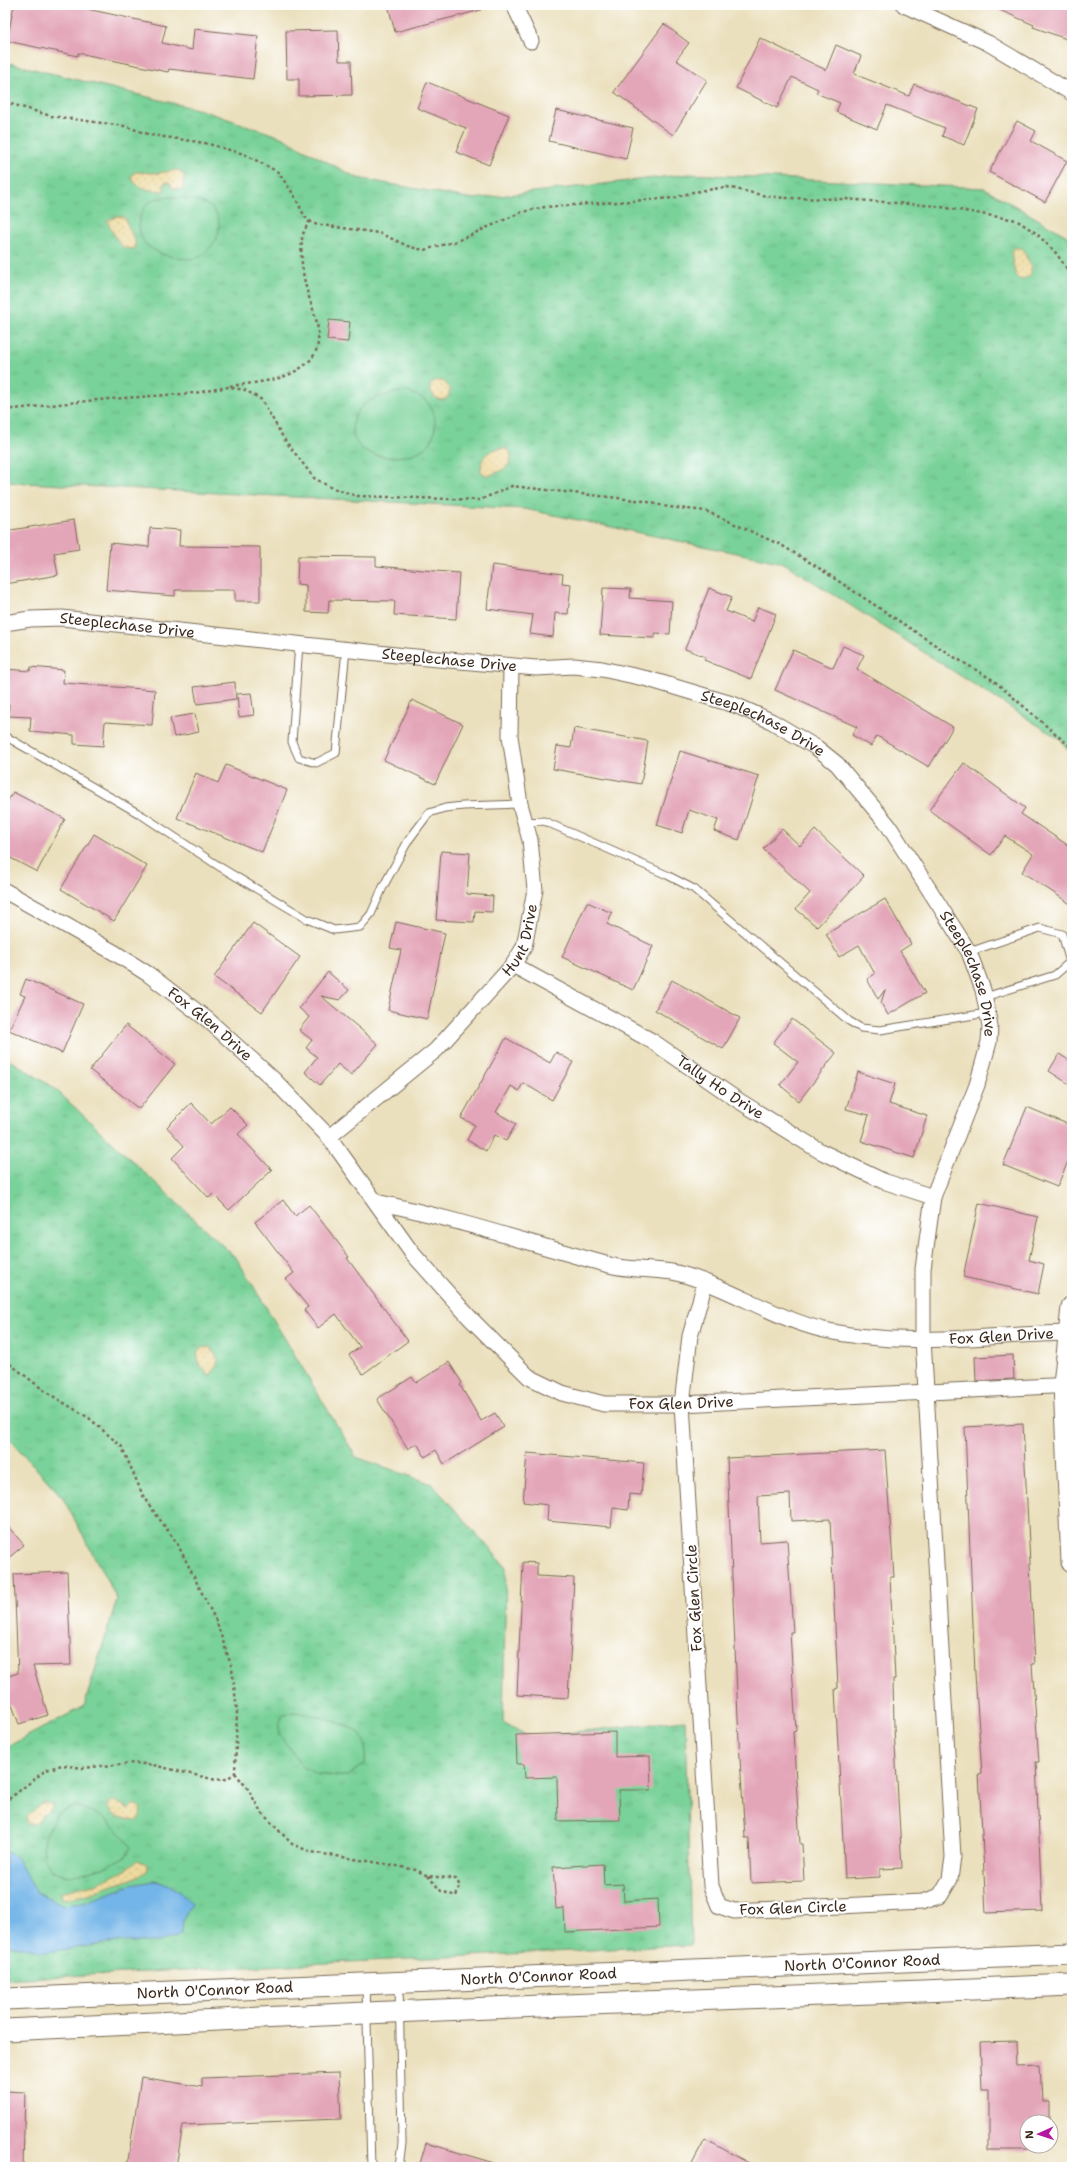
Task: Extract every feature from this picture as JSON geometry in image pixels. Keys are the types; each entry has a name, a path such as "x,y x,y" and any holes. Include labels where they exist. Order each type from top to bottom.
{"main road":[{"path":"1072,1307 1068,1385 1072,1562"},
{"name":"North O'Connor Road","path":"5,1999 366,1985 1072,1954"},
{"name":"North O'Connor Road","path":"5,2030 399,2011 1072,1985"}],"street":[{"path":"514,5 531,41"},
{"path":"904,5 988,43 1072,93"},
{"name":"Steeplechase Drive","path":"5,623 30,619 62,618 511,666 536,668 574,666 648,679 735,705 771,721 817,748 836,764 888,825 969,952 985,997 988,1013 989,1042 977,1086 933,1197 923,1269 923,1339 927,1393"},
{"name":"Hunt Drive","path":"329,1137 436,1050 513,966 524,947 534,890 530,840 520,804 510,736 511,666"},
{"name":"Fox Glen Drive","path":"5,891 115,953 154,979 214,1024 273,1079 329,1137 412,1253 455,1303 529,1376 562,1393 604,1404 682,1404 1068,1385"},
{"name":"Tally Ho Drive","path":"513,966 652,1041 736,1099 820,1151 883,1181 933,1197"},
{"name":"Fox Glen Drive","path":"376,1202 428,1212 611,1266 675,1273 705,1283 780,1315 824,1330 888,1339 1070,1333"},
{"name":"Fox Glen Circle","path":"705,1283 690,1336 682,1404 711,1886 719,1906 734,1911 742,1911 922,1902 940,1896 950,1879 953,1857 927,1393"}],"lane":[{"path":"299,644 292,742 299,758 316,763 336,753 346,649"},
{"path":"5,736 143,816 220,868 307,919 334,930 360,927 371,914 383,887 408,841 429,813 445,808 464,806 520,804"},
{"path":"525,822 544,821 666,874 694,889 849,1021 861,1028 880,1030 988,1013"},
{"path":"969,952 1040,928 1062,934 1070,962 1056,975 985,997"},
{"path":"399,1983 402,2143 399,2167"},
{"path":"366,1985 371,2167"}],"path":[{"path":"5,102 51,116 124,126 151,135 205,143 244,154 278,172 294,195 305,217 314,224 379,233 410,247 424,250 457,241 522,212 545,207 674,198 693,192 727,187 766,196 785,198 844,198 936,206 1016,220 1036,233 1056,253 1068,269 1072,281"},
{"path":"5,410 96,400 195,393 277,378 292,373 307,363 315,354 318,337 317,323 307,290 302,254 302,239 310,220"},
{"path":"228,386 245,390 262,400 284,439 314,478 330,487 357,496 480,500 512,486 644,501 706,511 781,546 811,563 949,654 994,680 1072,748"},
{"path":"5,1360 35,1384 89,1418 122,1446 144,1498 177,1543 217,1623 232,1668 237,1711 235,1773 248,1789 261,1812 292,1844 311,1852 392,1865 416,1870 428,1876 456,1879 460,1886 456,1896 441,1891 428,1876"},
{"path":"5,1802 46,1770 62,1765 82,1768 134,1763 154,1765 216,1780 227,1779 235,1773"}],"green space":[{"path":"5,62 201,110 281,137 357,178 473,199 689,174 984,188 1072,239 1072,757 1061,740 784,563 525,509 5,482"},
{"path":"171,197 194,200 202,203 214,210 217,216 219,228 216,239 200,257 187,259 163,254 149,247 142,238 139,226 141,214 144,208 153,200"},
{"path":"404,391 423,399 428,403 434,414 435,428 433,437 429,444 422,450 399,457 375,455 361,448 356,443 352,429 353,421 360,408 366,403 375,399"},
{"path":"5,1057 54,1088 237,1259 356,1457 432,1484 506,1567 503,1722 529,1737 685,1720 691,1945 5,1979 5,1748 84,1706 117,1599 63,1498 5,1434"},
{"path":"295,1712 333,1721 353,1729 360,1734 364,1739 365,1744 365,1764 348,1776 316,1774 303,1767 279,1734 279,1723 284,1714"},
{"path":"73,1807 91,1812 106,1820 113,1826 131,1847 126,1856 109,1865 80,1874 69,1876 51,1870 44,1855 44,1842 46,1836 56,1815"}],"sand":[{"path":"178,170 184,175 183,190 173,188 169,182 164,183 164,191 150,190 141,187 131,178 134,172 157,173"},
{"path":"117,216 124,217 135,241 135,249 124,248 117,240 107,221"},
{"path":"1014,248 1022,248 1032,268 1030,276 1021,280 1016,277 1011,252"},
{"path":"436,380 445,382 450,390 448,397 443,400 436,399 431,392 430,385"},
{"path":"505,448 511,453 508,466 488,476 481,472 482,461 487,454 494,450"},
{"path":"210,1347 218,1359 216,1368 209,1376 199,1363 197,1352 201,1348"},
{"path":"113,1800 129,1809 134,1804 141,1808 140,1816 137,1821 117,1817 107,1807"},
{"path":"45,1803 52,1804 51,1810 42,1815 36,1824 27,1824 27,1817 40,1805"},
{"path":"137,1860 147,1864 147,1871 129,1880 86,1894 62,1899 61,1892 98,1883 126,1870"}],"water":[{"path":"5,1851 16,1857 36,1892 64,1905 83,1903 131,1885 155,1881 168,1884 182,1893 192,1904 183,1919 182,1932 177,1937 158,1942 118,1942 46,1952 5,1944"}],"building":[{"path":"14,5 88,5 87,9 166,26 162,43 192,50 194,29 258,36 253,79 169,69 168,72 78,53 78,56 7,41"},
{"path":"388,5 480,5 481,10 395,32"},
{"path":"988,5 1072,5 1072,41 1033,27 1034,25"},
{"path":"664,24 689,43 676,60 707,80 673,135 614,92"},
{"path":"338,30 339,61 351,61 352,95 299,96 299,79 287,79 286,31"},
{"path":"760,38 826,70 836,45 861,56 854,74 909,96 914,84 978,109 964,145 942,136 945,128 887,105 877,129 836,112 840,103 816,93 818,89 792,77 777,108 736,88"},
{"path":"427,82 509,115 489,165 456,152 466,128 417,108"},
{"path":"556,110 633,128 626,159 549,141"},
{"path":"1017,121 1036,131 1031,141 1067,161 1045,202 989,172"},
{"path":"329,320 350,322 348,342 327,340"},
{"path":"74,520 79,549 54,553 58,575 5,584 5,531"},
{"path":"150,528 180,530 179,546 260,547 260,601 235,601 235,590 175,590 175,596 106,590 110,543 149,547"},
{"path":"298,556 376,557 376,566 459,573 456,619 394,615 395,601 329,600 328,613 306,612 306,585 297,584"},
{"path":"492,565 563,574 562,583 571,584 568,614 555,613 553,637 530,634 533,615 487,609"},
{"path":"603,588 631,589 630,598 672,601 670,634 655,633 655,638 600,635"},
{"path":"709,588 732,597 726,611 752,622 758,607 776,614 751,679 704,660 706,657 685,649"},
{"path":"843,646 864,655 857,669 953,727 929,767 877,736 871,746 852,735 857,727 775,690 793,650 833,668"},
{"path":"31,667 64,670 63,683 155,690 152,725 105,722 103,746 74,744 74,735 30,731 31,717 8,716 9,704 5,704 5,669 30,671"},
{"path":"235,682 236,699 197,704 194,687"},
{"path":"251,693 254,715 239,717 237,694"},
{"path":"412,700 463,724 435,784 384,760"},
{"path":"195,714 199,732 174,737 170,718"},
{"path":"574,728 648,741 641,784 553,769 557,746 571,748"},
{"path":"680,751 759,776 739,840 714,831 718,820 689,810 682,833 657,825"},
{"path":"964,763 1025,808 1021,814 1072,848 1072,905 1022,872 1033,854 1005,836 991,855 929,810"},
{"path":"226,765 287,790 262,852 177,818 196,773 218,783"},
{"path":"13,792 65,819 37,872 5,855 5,806"},
{"path":"782,829 800,846 815,830 864,876 817,927 796,909 810,893 763,849"},
{"path":"94,834 147,866 114,921 61,889"},
{"path":"441,851 470,853 467,894 493,896 492,912 475,911 474,922 436,920"},
{"path":"885,899 911,944 900,951 925,993 888,1015 881,1003 885,990 878,999 867,979 875,974 859,945 839,957 826,934"},
{"path":"587,902 612,913 607,924 653,946 633,990 562,957"},
{"path":"396,922 445,933 427,1019 388,1010 401,950 390,948"},
{"path":"253,923 300,957 262,1012 214,977"},
{"path":"328,972 349,990 340,1000 321,996 378,1044 351,1075 338,1064 320,1085 305,1072 317,1057 306,1048 312,1040 299,1030 309,1017 299,1008"},
{"path":"26,979 83,1004 62,1053 9,1030 25,996 20,994"},
{"path":"672,980 740,1018 723,1049 655,1010"},
{"path":"792,1019 836,1053 799,1101 780,1085 798,1062 773,1043"},
{"path":"126,1025 175,1064 139,1109 90,1070"},
{"path":"506,1038 550,1063 556,1052 573,1062 552,1100 523,1083 519,1091 511,1086 496,1112 516,1124 506,1141 494,1135 486,1151 467,1140 475,1125 461,1118"},
{"path":"1059,1054 1072,1062 1072,1086 1049,1071"},
{"path":"858,1072 895,1084 889,1104 927,1116 914,1158 861,1141 869,1115 846,1109"},
{"path":"191,1103 211,1124 230,1107 248,1125 238,1134 272,1170 229,1210 213,1194 209,1198 172,1158 184,1146 167,1127"},
{"path":"1027,1107 1072,1126 1072,1152 1057,1187 1003,1165"},
{"path":"283,1200 295,1216 309,1205 349,1257 347,1258 408,1341 363,1374 349,1355 360,1347 336,1314 318,1328 304,1310 308,1307 286,1279 294,1273 255,1222"},
{"path":"979,1203 1038,1217 1029,1260 1044,1264 1038,1294 963,1277"},
{"path":"1013,1355 1014,1379 976,1381 975,1357"},
{"path":"449,1362 462,1383 460,1385 481,1421 495,1413 504,1427 444,1464 436,1450 425,1457 417,1443 408,1449 377,1399 412,1377 416,1383"},
{"path":"1023,1424 1035,1664 1032,1664 1039,1762 1036,1762 1042,1911 986,1913 979,1774 982,1773 975,1674 965,1427"},
{"path":"885,1450 894,1577 890,1577 895,1679 893,1679 894,1728 902,1868 880,1869 880,1877 845,1879 835,1689 838,1688 830,1519 791,1521 790,1494 758,1496 760,1542 787,1540 793,1632 790,1632 796,1731 793,1732 800,1844 802,1844 804,1881 751,1883 749,1838 745,1838 739,1742 727,1458"},
{"path":"527,1453 644,1463 641,1495 629,1494 628,1510 613,1508 611,1527 547,1521 548,1505 523,1502"},
{"path":"5,1523 24,1545 5,1561"},
{"path":"523,1562 537,1563 537,1576 574,1578 568,1698 517,1695"},
{"path":"67,1572 71,1665 33,1666 48,1715 19,1724 12,1705 5,1708 5,1677 18,1673 14,1574"},
{"path":"615,1732 615,1757 650,1756 651,1790 619,1790 620,1820 558,1821 557,1777 525,1778 524,1764 517,1764 516,1735"},
{"path":"603,1864 604,1885 623,1884 624,1901 658,1899 659,1927 565,1932 564,1908 556,1909 553,1867"},
{"path":"1016,2041 1017,2066 1040,2065 1042,2101 1048,2101 1048,2114 1019,2114 1019,2150 988,2150 988,2089 982,2089 980,2042"},
{"path":"339,2073 341,2119 183,2125 176,2167 127,2167 141,2077 202,2087 202,2078"},
{"path":"5,2091 25,2092 23,2167 5,2167"},
{"path":"705,2139 756,2167 690,2167"},
{"path":"426,2143 494,2163 494,2167 419,2167"}]}
